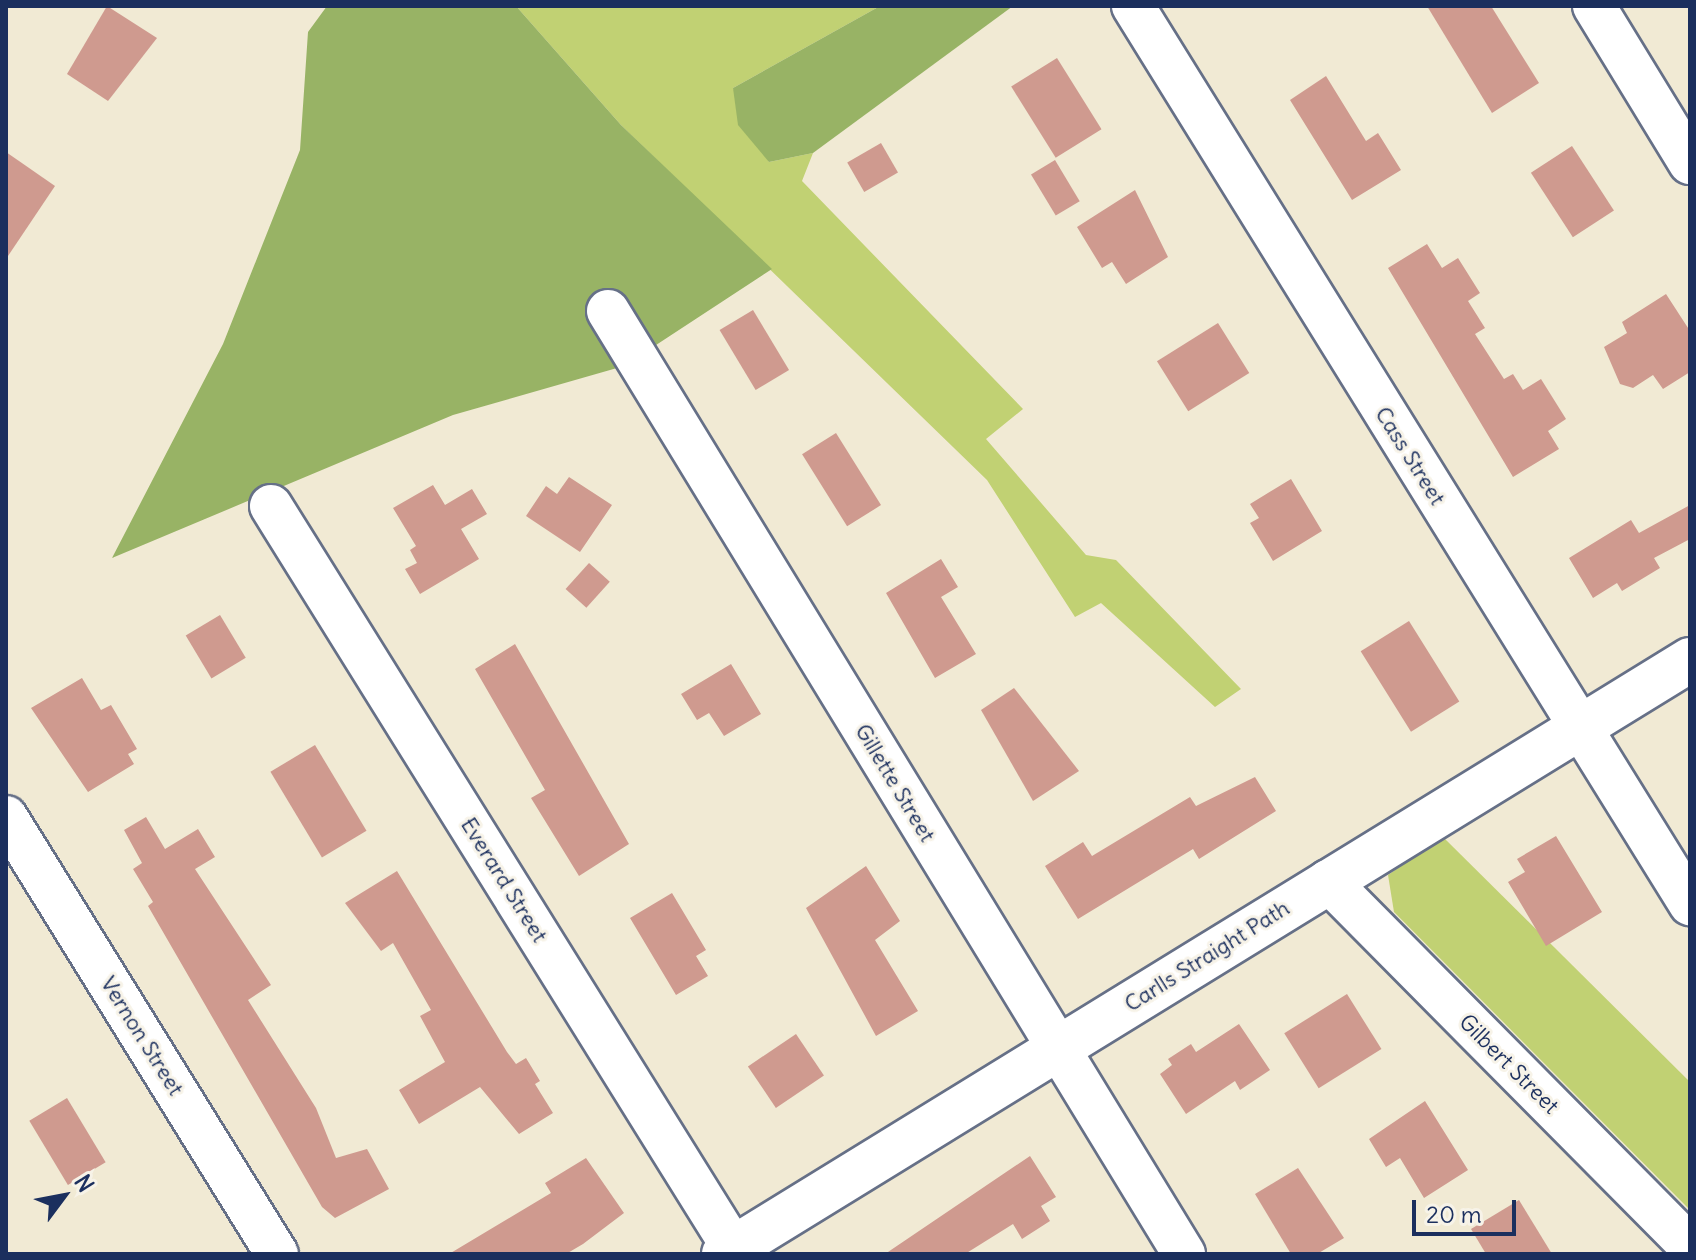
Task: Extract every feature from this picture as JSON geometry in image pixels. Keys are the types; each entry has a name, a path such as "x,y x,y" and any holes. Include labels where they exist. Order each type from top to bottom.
{"street":[{"name":"Cass Street","path":"1133,6 1583,726 1690,904"},
{"path":"1594,6 1690,163"},
{"name":"Gillette Street","path":"608,311 1184,1254"},
{"name":"Everard Street","path":"271,506 731,1252"},
{"name":"Carlls Straight Path","path":"731,1252 1690,660"},
{"name":"Vernon Street","path":"6,817 277,1254"},
{"name":"Gilbert Street","path":"1328,881 1690,1246"}],"green space":[{"path":"327,6 516,6 621,125 772,269 624,366 453,415 112,558 223,344 300,150 308,32"},
{"path":"516,6 880,6 733,88 769,162 813,153 802,181 1023,409 986,439 1086,555 1116,560 1241,689 1215,707 1101,603 1075,617 987,480 621,125"},
{"path":"880,6 1013,6 813,153 769,162 738,125 733,88"},
{"path":"1443,837 1690,1082 1690,1210 1394,912 1388,875"}],"building":[{"path":"107,6 157,38 108,101 67,74"},
{"path":"1427,6 1491,6 1539,83 1492,113"},
{"path":"1057,58 1102,129 1056,158 1011,87"},
{"path":"1326,76 1366,141 1378,133 1401,170 1352,200 1290,100"},
{"path":"881,143 898,172 864,192 847,162"},
{"path":"1572,146 1614,211 1573,237 1531,173"},
{"path":"6,152 55,186 6,259"},
{"path":"1055,160 1080,201 1056,216 1031,174"},
{"path":"1135,190 1168,257 1126,284 1112,262 1102,268 1077,227"},
{"path":"1427,244 1442,268 1458,258 1480,293 1468,301 1485,328 1475,334 1504,379 1513,374 1523,390 1541,379 1566,419 1548,431 1559,449 1513,477 1388,268"},
{"path":"1666,294 1690,331 1690,372 1663,389 1653,375 1633,388 1620,384 1604,347 1627,333 1622,322"},
{"path":"753,310 789,370 756,390 720,330"},
{"path":"1218,323 1249,373 1188,411 1157,361"},
{"path":"836,433 881,505 847,526 802,454"},
{"path":"569,477 612,505 580,552 526,516 546,486 557,494"},
{"path":"1291,479 1322,531 1273,561 1250,523 1259,518 1250,504"},
{"path":"433,485 445,505 472,489 487,514 461,529 479,559 420,594 405,569 417,563 410,550 416,546 393,508"},
{"path":"1690,505 1690,539 1654,558 1660,568 1622,591 1617,583 1593,598 1569,558 1631,520 1639,533"},
{"path":"941,559 958,587 941,597 976,654 935,678 886,593"},
{"path":"589,563 610,582 586,608 566,589"},
{"path":"220,615 246,658 211,678 186,636"},
{"path":"1409,621 1459,702 1411,732 1361,651"},
{"path":"515,644 629,844 579,876 531,798 545,790 475,669"},
{"path":"731,664 761,714 724,736 709,713 697,720 681,694"},
{"path":"82,678 101,710 111,705 137,749 128,754 134,764 88,792 31,708"},
{"path":"1014,688 1079,771 1033,801 981,710"},
{"path":"315,745 367,831 322,857 270,772"},
{"path":"1255,777 1276,811 1199,859 1193,849 1078,919 1045,866 1083,842 1092,856 1190,797 1196,806"},
{"path":"146,817 165,849 198,829 215,857 195,869 271,985 248,1000 316,1108 336,1158 367,1149 389,1189 335,1218 322,1207 148,906 153,902 133,869 142,863 124,830"},
{"path":"1556,836 1602,912 1546,946 1508,882 1525,872 1517,859"},
{"path":"866,866 900,921 875,940 918,1011 876,1036 806,908"},
{"path":"397,871 507,1052 516,1064 526,1058 540,1081 535,1084 553,1113 519,1134 480,1087 419,1124 399,1090 445,1062 420,1016 431,1010 393,943 381,951 345,903"},
{"path":"672,893 706,950 696,956 708,976 676,995 630,918"},
{"path":"1347,994 1381,1049 1319,1088 1284,1033"},
{"path":"1239,1024 1270,1070 1240,1090 1235,1081 1186,1114 1160,1074 1172,1065 1168,1059 1191,1044 1196,1052"},
{"path":"796,1034 824,1075 776,1108 748,1066"},
{"path":"67,1098 106,1162 68,1185 29,1121"},
{"path":"1425,1101 1468,1170 1424,1198 1400,1158 1386,1167 1369,1139"},
{"path":"1030,1156 1056,1197 1041,1206 1050,1221 1022,1239 1013,1224 965,1254 885,1254"},
{"path":"586,1158 624,1213 583,1244 566,1254 449,1254 551,1193 545,1183"},
{"path":"1298,1168 1344,1238 1317,1254 1291,1254 1255,1194"},
{"path":"1519,1200 1552,1254 1486,1254 1471,1229"}]}
